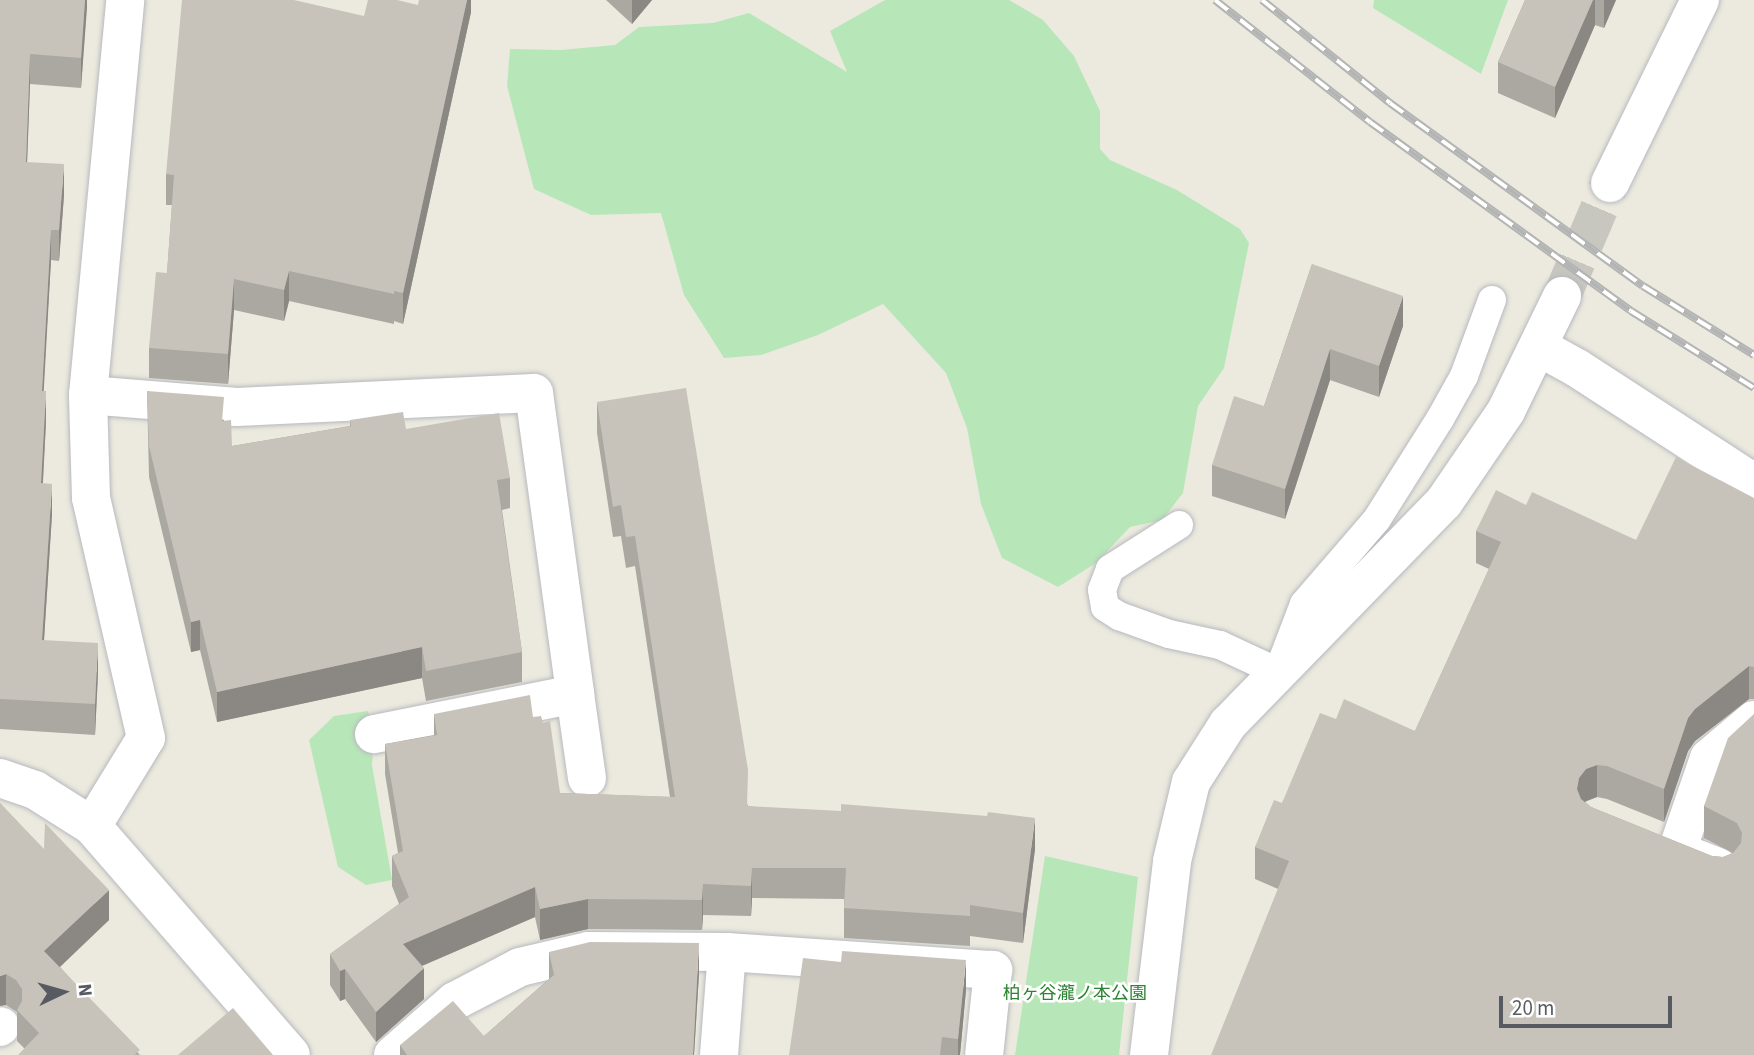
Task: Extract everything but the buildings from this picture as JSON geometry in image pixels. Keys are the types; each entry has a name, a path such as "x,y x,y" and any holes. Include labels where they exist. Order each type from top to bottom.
{"street":[{"path":"92,827 146,738 91,498 88,394 125,0"},
{"path":"1610,183 1700,0"},
{"path":"1149,1055 1172,862 1191,782 1228,724 1444,502 1506,411 1562,296"},
{"path":"1539,347 1577,368 1754,483"},
{"path":"88,394 237,407 534,393 587,778"},
{"path":"374,734 575,694"},
{"path":"1720,868 1660,844 1709,758 1754,720"},
{"path":"0,778 35,790 92,827 290,1055"},
{"path":"393,1055 455,1001 520,967 588,951 727,952 993,970 984,1055"},
{"path":"719,1055 727,952"}],"lane":[{"path":"1179,525 1110,569 1101,590 1105,607 1119,616 1169,634 1220,645 1278,672 1304,604 1377,519 1440,419 1464,376 1492,300"}],"green space":[{"path":"885,0 1009,0 1043,20 1074,56 1100,111 1100,149 1110,160 1177,190 1240,229 1249,243 1224,368 1198,406 1183,493 1162,520 1130,527 1096,563 1058,587 1002,558 981,504 967,428 946,373 883,304 818,335 761,355 724,358 684,295 661,213 591,215 534,189 507,86 510,49 561,50 615,45 639,27 713,23 749,13 847,72 830,31"},
{"path":"1374,0 1508,0 1481,74 1373,8"},
{"path":"368,711 374,734 372,765 392,880 366,885 338,867 309,740 334,716"},
{"name":"柏ヶ谷瀧ノ本公園","path":"1045,856 1138,877 1119,1055 1015,1055"}],"tunnel":[{"path":"1562,296 1610,183"}],"railway":[{"path":"1215,0 1370,122 1631,311 1754,388"},
{"path":"1262,0 1390,103 1643,286 1754,355"}]}
